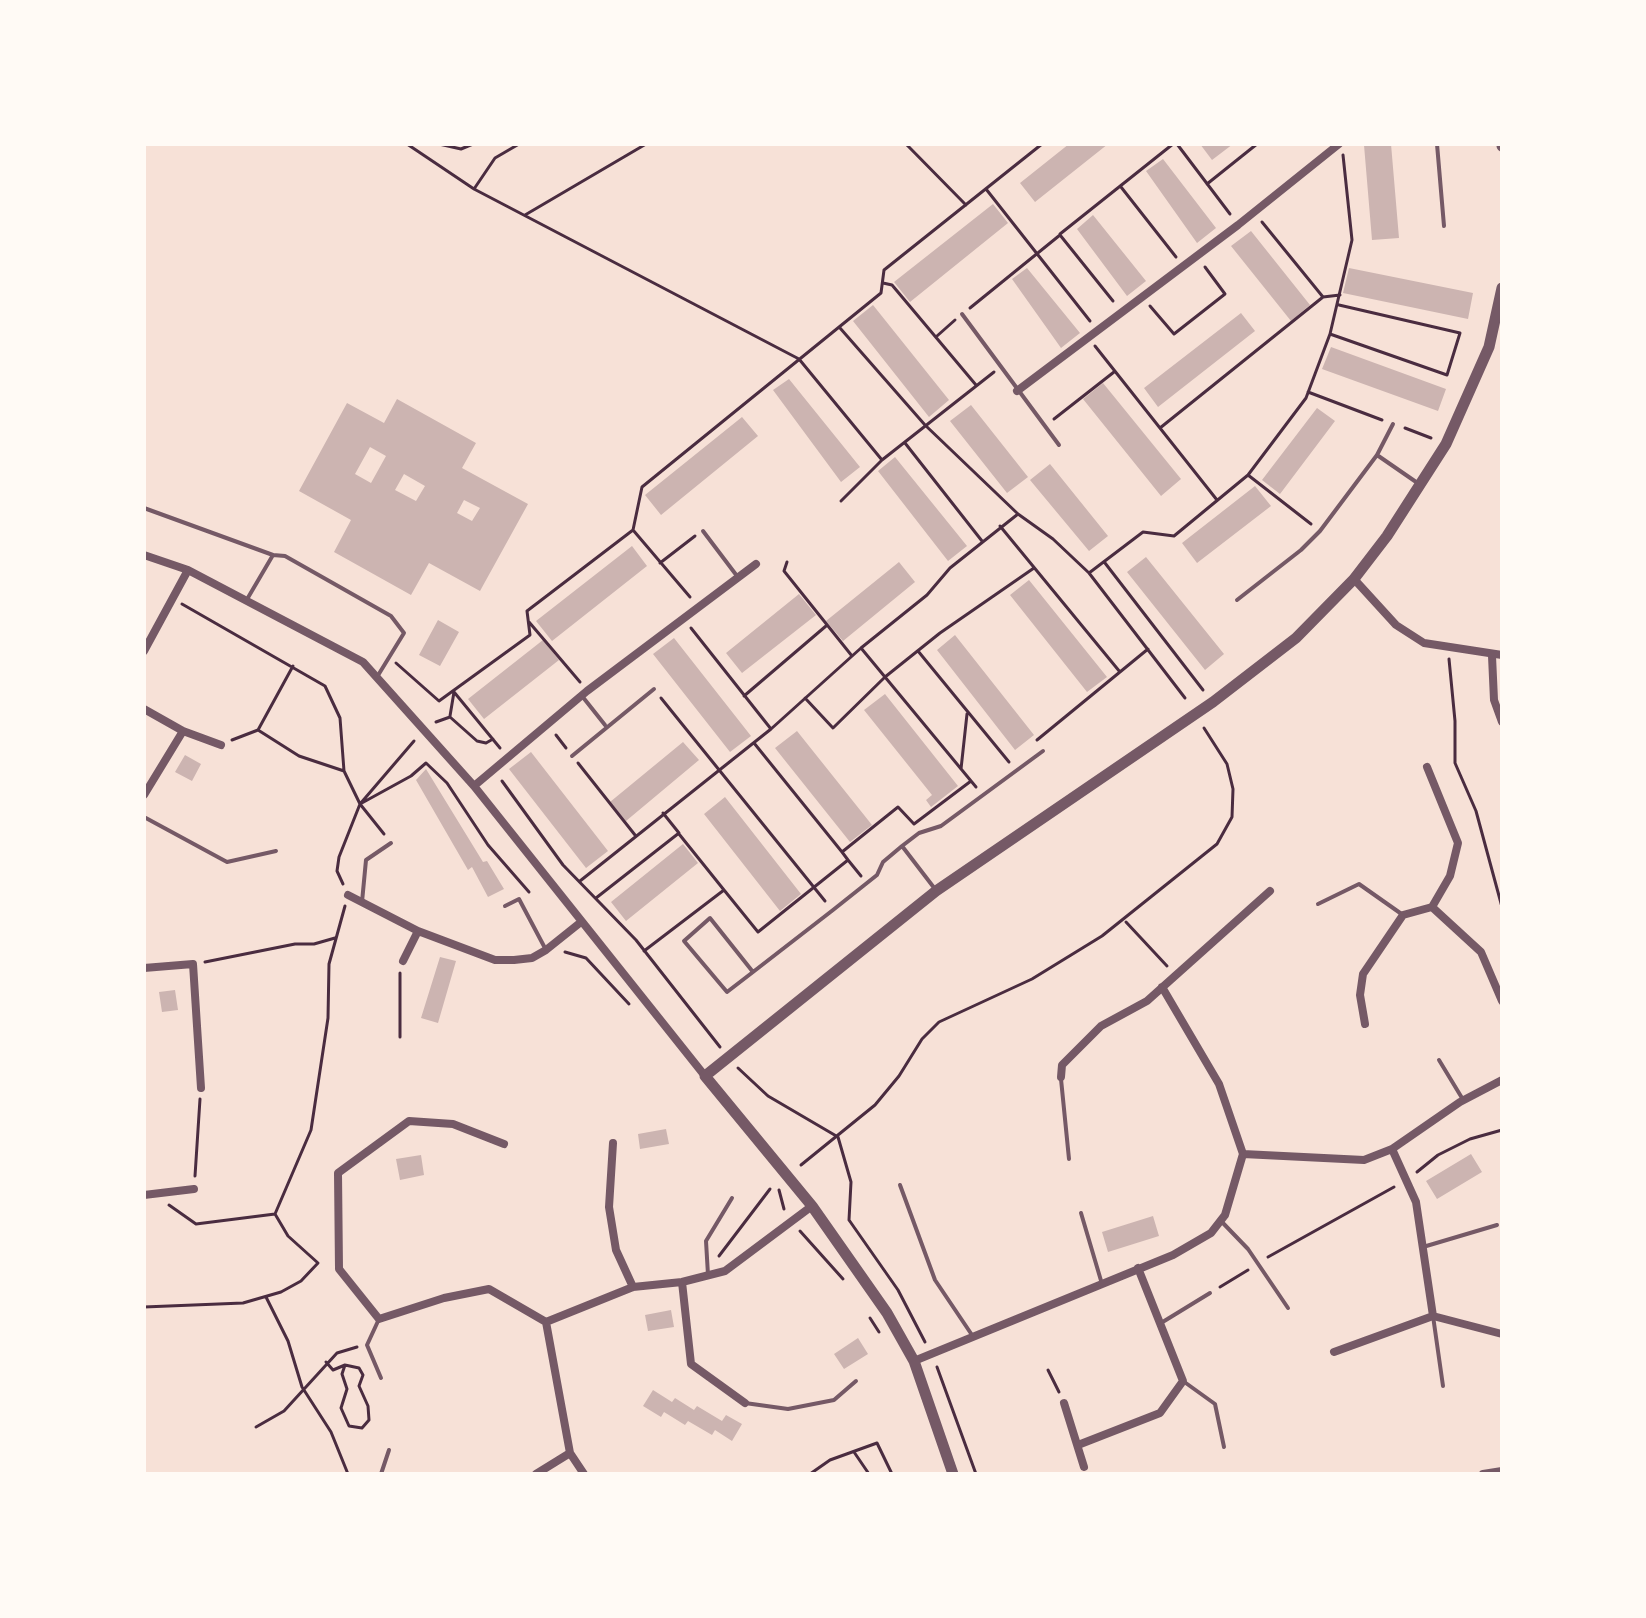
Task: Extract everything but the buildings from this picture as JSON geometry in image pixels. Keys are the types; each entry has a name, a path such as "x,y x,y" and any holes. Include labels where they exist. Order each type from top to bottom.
{"street":[{"path":"1017,391 1255,213 1339,144"},
{"path":"705,1076 936,891 1213,702 1296,638 1354,579 1421,485 1446,444 1489,347 1502,288"},
{"path":"144,555 188,570 363,662 474,786 812,1206 887,1313 914,1361 953,1474"},
{"path":"474,786 584,694 756,564"},
{"path":"144,651 188,570"},
{"path":"1354,579 1396,625 1424,643 1497,655 1494,700 1502,722"},
{"path":"144,709 183,731 221,745"},
{"path":"144,795 183,731"},
{"path":"1365,1024 1360,995 1363,974 1403,915 1432,907 1450,876 1458,843 1427,767"},
{"path":"1061,1077 1062,1065 1101,1026 1147,1001 1270,891"},
{"path":"348,895 418,931 495,960 532,958 581,922"},
{"path":"1432,907 1481,952 1502,1001"},
{"path":"403,961 418,931"},
{"path":"144,968 193,964 201,1088"},
{"path":"914,1361 1173,1255 1211,1233 1221,1221 1243,1154 1219,1084 1162,987"},
{"path":"1243,1154 1364,1160 1392,1149 1463,1100 1502,1080"},
{"path":"504,1144 453,1124 409,1121 338,1173 339,1269 379,1319 429,1302 489,1289 546,1322 570,1453 584,1474"},
{"path":"613,1143 609,1207 616,1250 633,1287"},
{"path":"1392,1149 1416,1202 1433,1316"},
{"path":"148,1194 194,1189"},
{"path":"546,1322 633,1287 682,1282 712,1274 752,1254 812,1206"},
{"path":"1078,1445 1160,1413 1183,1381 1138,1268"},
{"path":"682,1282 691,1364 745,1403"},
{"path":"1334,1352 1433,1316 1502,1334"},
{"path":"1064,1403 1084,1467"},
{"path":"536,1474 570,1453"},
{"path":"1483,1474 1502,1471"}],"lane":[{"path":"1437,144 1444,226"},
{"path":"962,314 1059,445"},
{"path":"1237,600 1301,550 1320,531 1377,455 1393,424"},
{"path":"1377,455 1421,485"},
{"path":"144,508 273,555 285,556 391,616 404,633 377,677"},
{"path":"703,531 737,576"},
{"path":"246,601 273,555"},
{"path":"572,756 654,689"},
{"path":"584,694 606,726"},
{"path":"753,972 710,918 684,941 727,992 753,972 833,910 877,875 883,862 919,833 941,826 1043,751"},
{"path":"144,817 227,862 276,851"},
{"path":"362,902 366,860 391,843"},
{"path":"902,846 936,891"},
{"path":"1318,904 1359,884 1403,915"},
{"path":"505,906 519,899 546,950"},
{"path":"1439,1060 1463,1100"},
{"path":"1061,1077 1069,1159"},
{"path":"900,1185 935,1280 974,1337"},
{"path":"712,1274 706,1241 732,1198"},
{"path":"1081,1213 1102,1284"},
{"path":"1221,1221 1258,1264 1288,1308"},
{"path":"1423,1247 1497,1225"},
{"path":"1161,1323 1210,1293"},
{"path":"1433,1316 1443,1386"},
{"path":"379,1319 367,1345 381,1378"},
{"path":"745,1403 788,1409 834,1400 856,1381"},
{"path":"1183,1381 1215,1404 1224,1447"},
{"path":"381,1474 389,1450"}],"path":[{"path":"407,144 474,189 799,359 882,460"},
{"path":"439,144 461,149 473,144"},
{"path":"474,189 495,158 519,144"},
{"path":"524,215 646,144"},
{"path":"906,144 966,205"},
{"path":"389,657 439,701 530,635 527,611 633,530 642,487 881,293 884,270 1042,144"},
{"path":"937,336 1175,144 1238,225"},
{"path":"1207,184 1257,144"},
{"path":"1089,573 1143,532 1174,536 1248,475 1308,392 1330,334 1352,240 1346,160 1339,144"},
{"path":"1120,186 1183,266"},
{"path":"986,189 1097,331"},
{"path":"1255,213 1323,297"},
{"path":"1060,235 1122,312"},
{"path":"1142,297 1174,334 1225,294 1197,255"},
{"path":"883,283 892,285 976,385"},
{"path":"1160,428 1323,297 1340,295"},
{"path":"1330,334 1447,375 1460,333 1338,305"},
{"path":"840,328 925,425 1018,514 1053,539 1089,573 1185,698"},
{"path":"1088,337 1217,500"},
{"path":"841,501 882,460 999,368"},
{"path":"1044,426 1115,371"},
{"path":"1308,392 1446,444"},
{"path":"905,443 982,541"},
{"path":"1248,475 1320,531"},
{"path":"580,881 718,768 771,729 861,648 927,595 950,568 1018,514"},
{"path":"1000,526 1120,672"},
{"path":"633,530 699,608"},
{"path":"660,563 703,531"},
{"path":"787,562 784,571 852,656"},
{"path":"1104,562 1213,702"},
{"path":"805,698 833,728 885,677 1034,568"},
{"path":"172,599 314,677 331,694 340,718 344,771 360,804 391,843"},
{"path":"683,619 771,729"},
{"path":"529,622 584,694"},
{"path":"744,696 827,625"},
{"path":"861,648 982,796"},
{"path":"1043,751 1037,740 1148,649"},
{"path":"1449,649 1455,763 1476,811 1488,866 1502,907"},
{"path":"918,651 1016,771"},
{"path":"221,745 258,730 293,666"},
{"path":"654,689 833,910"},
{"path":"450,717 454,692"},
{"path":"454,692 507,757"},
{"path":"961,769 967,710"},
{"path":"436,722 450,717"},
{"path":"450,717 477,741 486,743 493,739"},
{"path":"547,724 635,835"},
{"path":"801,1165 875,1105 899,1076 922,1039 939,1022 1032,979 1124,921 1217,844 1232,817 1233,789 1227,764 1204,728"},
{"path":"258,730 299,756 344,771"},
{"path":"275,1214 311,1130 328,1018 329,964 348,895 337,871 339,857 360,804 416,738"},
{"path":"754,742 866,883"},
{"path":"360,804 411,776 426,763 447,783 488,845 507,870 521,880 532,898"},
{"path":"493,768 563,865 644,951 729,1057 768,1096 838,1137 851,1182 849,1220 898,1290 932,1354 960,1421 976,1474"},
{"path":"842,852 898,807 914,824 971,781"},
{"path":"596,898 679,833 663,813"},
{"path":"675,828 758,932 848,860"},
{"path":"644,951 724,890"},
{"path":"1124,921 1176,974"},
{"path":"193,964 295,944 314,944 336,937"},
{"path":"555,944 563,952 586,958 629,1004"},
{"path":"400,1037 398,981 403,961"},
{"path":"194,1189 201,1088"},
{"path":"1210,1293 1287,1244 1406,1180 1438,1155 1470,1139 1502,1130"},
{"path":"770,1178 779,1190 779,1198 791,1223 845,1281"},
{"path":"712,1274 718,1258 770,1189"},
{"path":"148,1194 196,1224 275,1214"},
{"path":"144,1307 243,1303 301,1281 318,1263 288,1236 275,1214"},
{"path":"266,1296 288,1341 302,1387 331,1432 348,1474"},
{"path":"868,1313 882,1337"},
{"path":"256,1427 284,1411 302,1387 337,1353 367,1345"},
{"path":"326,1362 333,1370 345,1365 359,1368 363,1375 359,1386 368,1406 369,1420 362,1428 349,1426 341,1408 347,1389 342,1374 345,1365"},
{"path":"1048,1370 1064,1403"},
{"path":"810,1474 830,1460 877,1443 892,1474"},
{"path":"854,1452 869,1474"}]}
